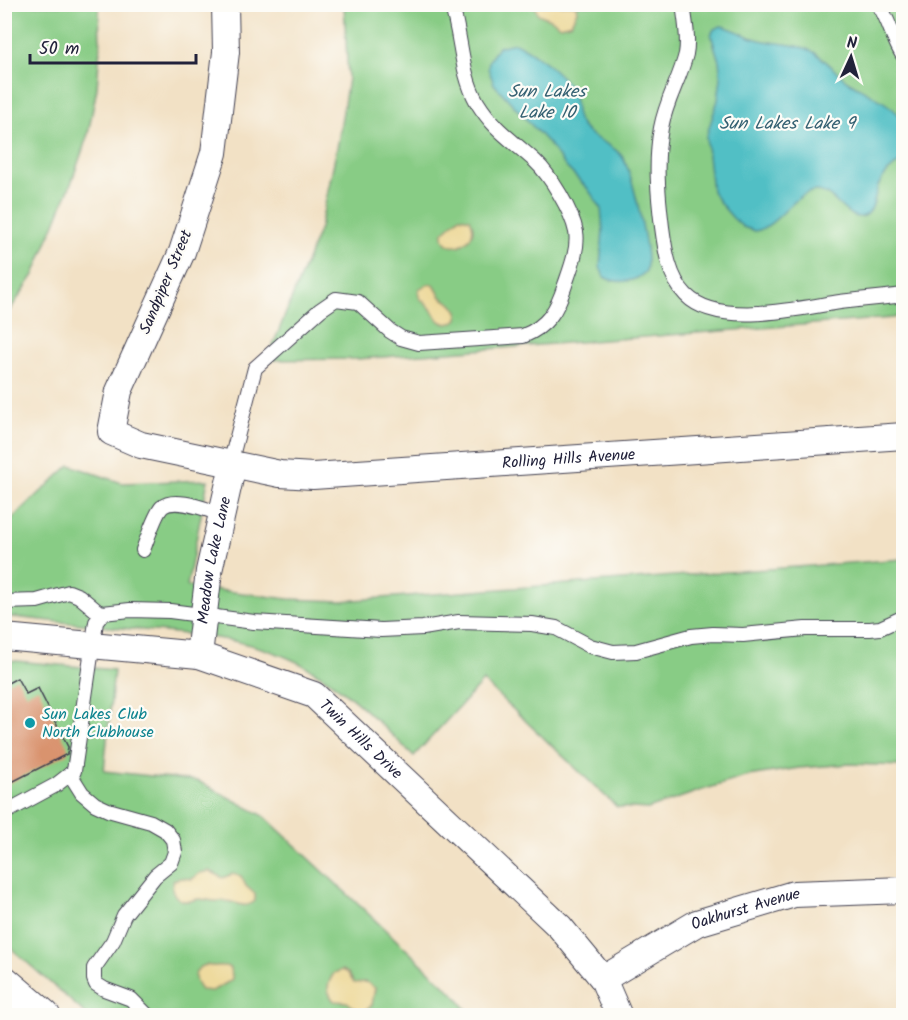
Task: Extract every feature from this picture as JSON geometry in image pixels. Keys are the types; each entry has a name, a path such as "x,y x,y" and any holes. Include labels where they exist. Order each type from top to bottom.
{"street":[{"name":"Sandpiper Street","path":"225,4 226,52 214,153 182,252 119,391 111,432 141,445 232,464"},
{"name":"Rolling Hills Avenue","path":"232,464 280,474 313,476 903,436"},
{"name":"Meadow Lake Lane","path":"200,655 209,571 232,464"},
{"name":"Twin Hills Drive","path":"4,637 200,655 314,695 560,927 603,979 619,1016"},
{"name":"Oakhurst Avenue","path":"603,979 697,922 795,894 903,890"},
{"path":"4,982 44,1016"}],"lane":[{"path":"232,464 255,368 320,310 336,299 358,302 390,332 418,343 523,336 547,323 559,303 575,249 576,233 571,218 538,164 501,133 477,101 466,75 451,4"},
{"path":"683,4 686,52 669,96 661,128 657,188 663,238 676,283 686,296 708,309 737,313 903,296"},
{"path":"878,4 885,13 894,40 903,57"},
{"path":"143,550 161,508 170,503 182,503 221,514"},
{"path":"4,602 37,601 69,592 79,596 97,611 103,613 130,610 204,614 254,622 381,630 423,628 459,622 532,624 556,628 590,646 613,652 636,651 691,636 713,634 743,635 805,629 880,628 903,617"},
{"path":"4,813 56,785 74,771 96,622 103,613"},
{"path":"70,774 82,793 95,804 151,822 165,830 173,840 175,852 171,863 155,876 124,915 113,941 94,968 96,984 131,999 148,1016"}],"green space":[{"path":"4,5 99,5 100,46 97,88 88,134 72,181 34,275 5,317"},
{"path":"344,5 903,5 903,315 893,318 357,359 267,360 320,228 338,143 348,78"},
{"path":"70,465 122,483 208,480 187,586 288,599 341,601 903,559 903,766 850,764 799,768 748,776 648,809 617,807 483,681 414,756 343,691 317,673 273,652 204,636 5,616 5,525"},
{"path":"5,660 114,670 104,771 198,781 264,816 455,995 471,1015 87,1015 5,943"}],"sand":[{"path":"534,5 576,5 577,11 571,23 561,26 538,14"},
{"path":"460,217 470,219 473,228 471,236 461,245 448,245 444,240 443,232"},
{"path":"428,284 434,285 441,297 458,311 458,319 445,324 436,317 418,293 419,289"},
{"path":"210,871 223,878 232,874 241,876 246,886 255,894 255,901 243,905 228,901 200,899 187,901 178,899 174,894 172,887 174,880 192,879 200,873"},
{"path":"206,965 228,967 232,973 232,980 212,991 201,990 195,976 200,967"},
{"path":"342,970 348,973 354,983 366,982 375,988 372,1005 363,1012 347,1002 334,1001 329,994 328,987 334,973"}],"water":[{"name":"Sun Lakes Lake 9","path":"721,26 755,39 810,50 849,82 888,105 901,117 905,132 903,161 883,178 869,213 859,217 853,216 828,195 815,191 800,197 771,223 755,231 743,227 720,203 712,191 706,137 718,100 721,78 719,61 711,35 714,29"},
{"name":"Sun Lakes Lake 10","path":"515,43 531,52 564,79 573,94 577,118 581,125 621,155 635,194 646,248 646,271 637,278 620,281 604,277 600,267 603,230 601,208 588,189 494,84 488,68 489,61 498,47"}],"building":[{"name":"Sun Lakes Club North Clubhouse","path":"17,678 26,694 38,688 68,747 67,754 4,786 4,685"}],"place":[{"name":"Sun Lakes Club North Clubhouse","path":"30,723"}]}
